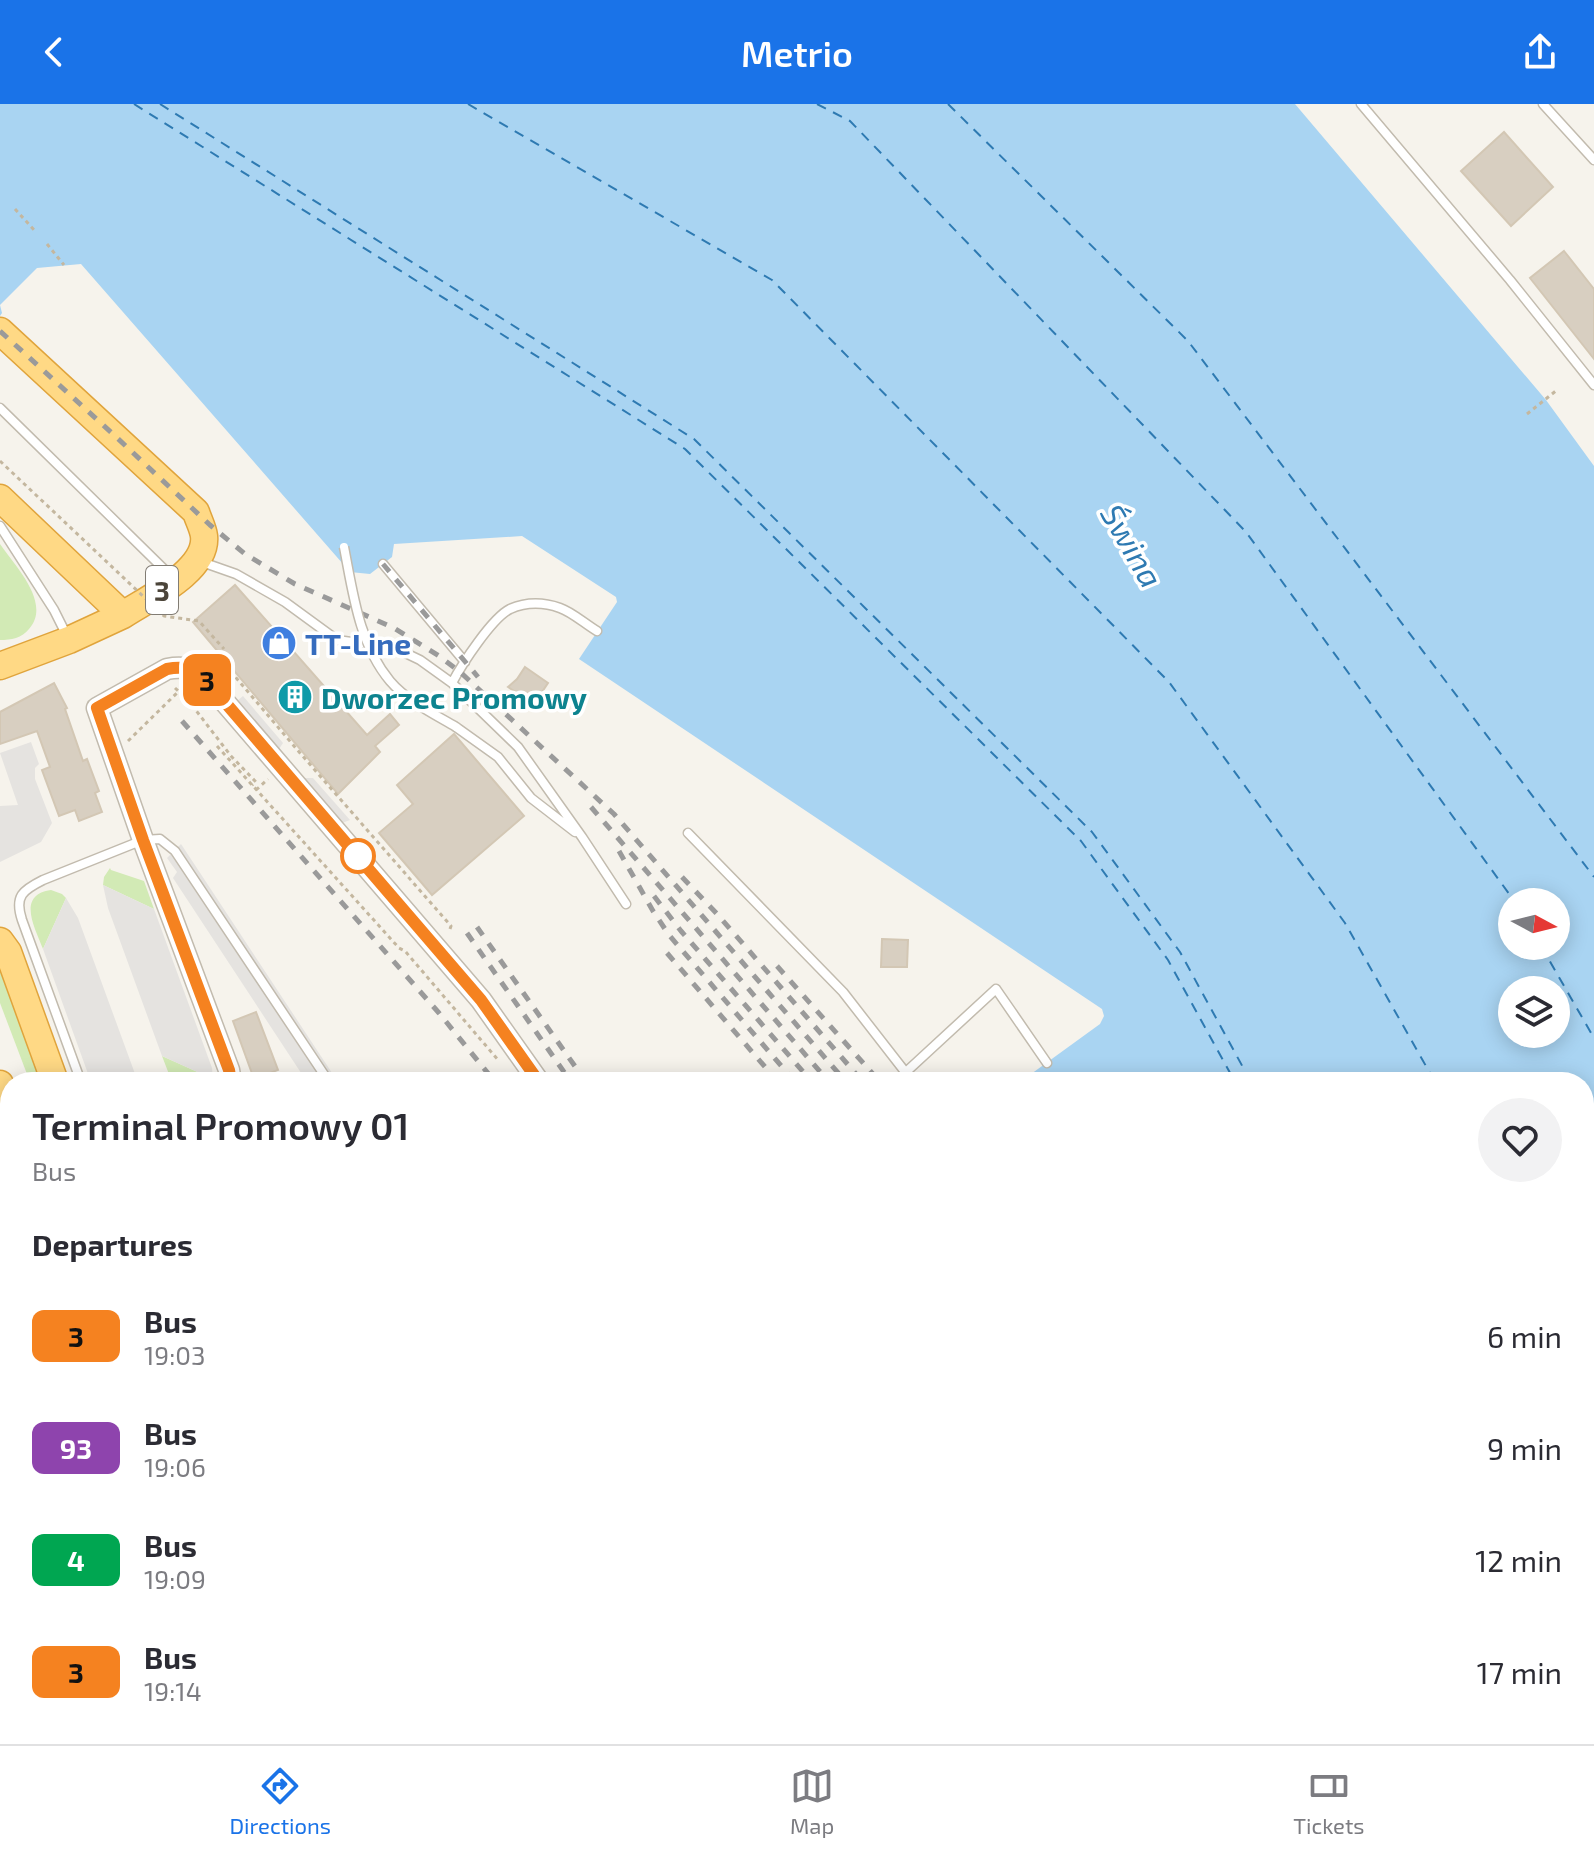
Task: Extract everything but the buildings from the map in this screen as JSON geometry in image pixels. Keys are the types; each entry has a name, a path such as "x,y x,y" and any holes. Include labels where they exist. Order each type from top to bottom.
{"highway":[{"name":"3","path":"0,331 196,512 205,538 198,561 176,581 123,615 69,640 0,666"},
{"name":"3","path":"0,498 123,615"},
{"path":"0,941 8,952 51,1072"}],"street":[{"path":"229,1072 97,708 167,669 188,667 205,679 481,1000 532,1072"}],"lane":[{"path":"1361,104 1594,385"},
{"path":"1543,104 1594,160"},
{"path":"0,408 176,581"},
{"path":"0,526 54,610 69,640"},
{"path":"344,547 360,626 376,661 391,683 498,757 542,808 582,837"},
{"path":"198,561 236,574 285,602 337,640 395,648 420,660 452,683 518,747 626,904"},
{"path":"383,564 465,662"},
{"path":"452,683 489,629 508,610 532,602 561,608 597,631"},
{"path":"688,833 843,992 906,1072 996,989 1047,1063"},
{"path":"77,1072 22,920 19,900 30,886 143,840 160,839 175,851 322,1072"}],"path":[{"path":"15,209 35,231"},
{"path":"47,244 64,265"},
{"path":"1527,414 1557,390"},
{"path":"0,461 164,616 199,621 224,649"},
{"path":"167,686 179,691 256,782 252,785"},
{"path":"122,747 179,691"},
{"path":"217,746 405,951 499,1061"},
{"path":"256,790 261,785"}],"green space":[{"path":"0,544 29,585 36,608 35,619 29,629 8,640 0,640"},
{"path":"110,868 144,881 154,909 103,885"},
{"path":"51,890 66,898 43,949 33,922 31,905 40,893"},
{"path":"0,971 37,1072 26,1072 0,1003"},
{"path":"162,1056 197,1072 168,1072"}],"shaded area":[{"path":"243,696 283,743 279,749 237,701"},
{"path":"31,742 39,764 35,768 35,779 52,823 41,842 0,862 0,806 18,805 0,753"},
{"path":"304,778 313,778 350,820 342,823"},
{"path":"181,844 331,1072 300,1072 173,878 177,872 167,858"},
{"path":"103,885 154,909 212,1072 197,1072 162,1056 108,908"},
{"path":"66,898 78,918 134,1072 87,1072 43,949"}],"water":[{"name":"Świna","path":"0,104 1295,104 1546,400 1594,466 1594,1072 1034,1072 1100,1024 1104,1016 1102,1009 579,659 617,602 616,597 522,536 394,544 392,557 370,574 350,572 81,264 37,268 0,305"}],"ferry route":[{"path":"134,104 685,449 1081,841 1168,960 1230,1072"},
{"path":"160,104 694,439 1092,832 1180,952 1246,1072"},
{"path":"468,104 772,280 1169,682 1345,923 1429,1072"},
{"path":"817,104 850,121 1246,532 1505,888"},
{"path":"948,104 1188,341 1594,877"},
{"path":"1549,960 1594,1038"}],"railway":[{"path":"0,331 245,554 295,584 394,628 459,671 614,814 837,1072"},
{"path":"383,564 478,677"},
{"path":"182,721 439,1013 487,1072"},
{"path":"591,807 820,1072"},
{"path":"619,851 669,935 786,1072"},
{"path":"682,877 854,1072"},
{"path":"654,896 803,1072"},
{"path":"477,927 579,1072"},
{"path":"467,933 564,1072"},
{"path":"667,953 769,1072"},
{"path":"777,966 871,1072"}],"bus line":[{"name":"3","path":"229,1072 97,708 167,669 177,667 188,667 205,679 481,1000 532,1072"}],"place":[{"name":"TT-Line","path":"279,643"},
{"name":"Dworzec Promowy","path":"295,697"}]}
